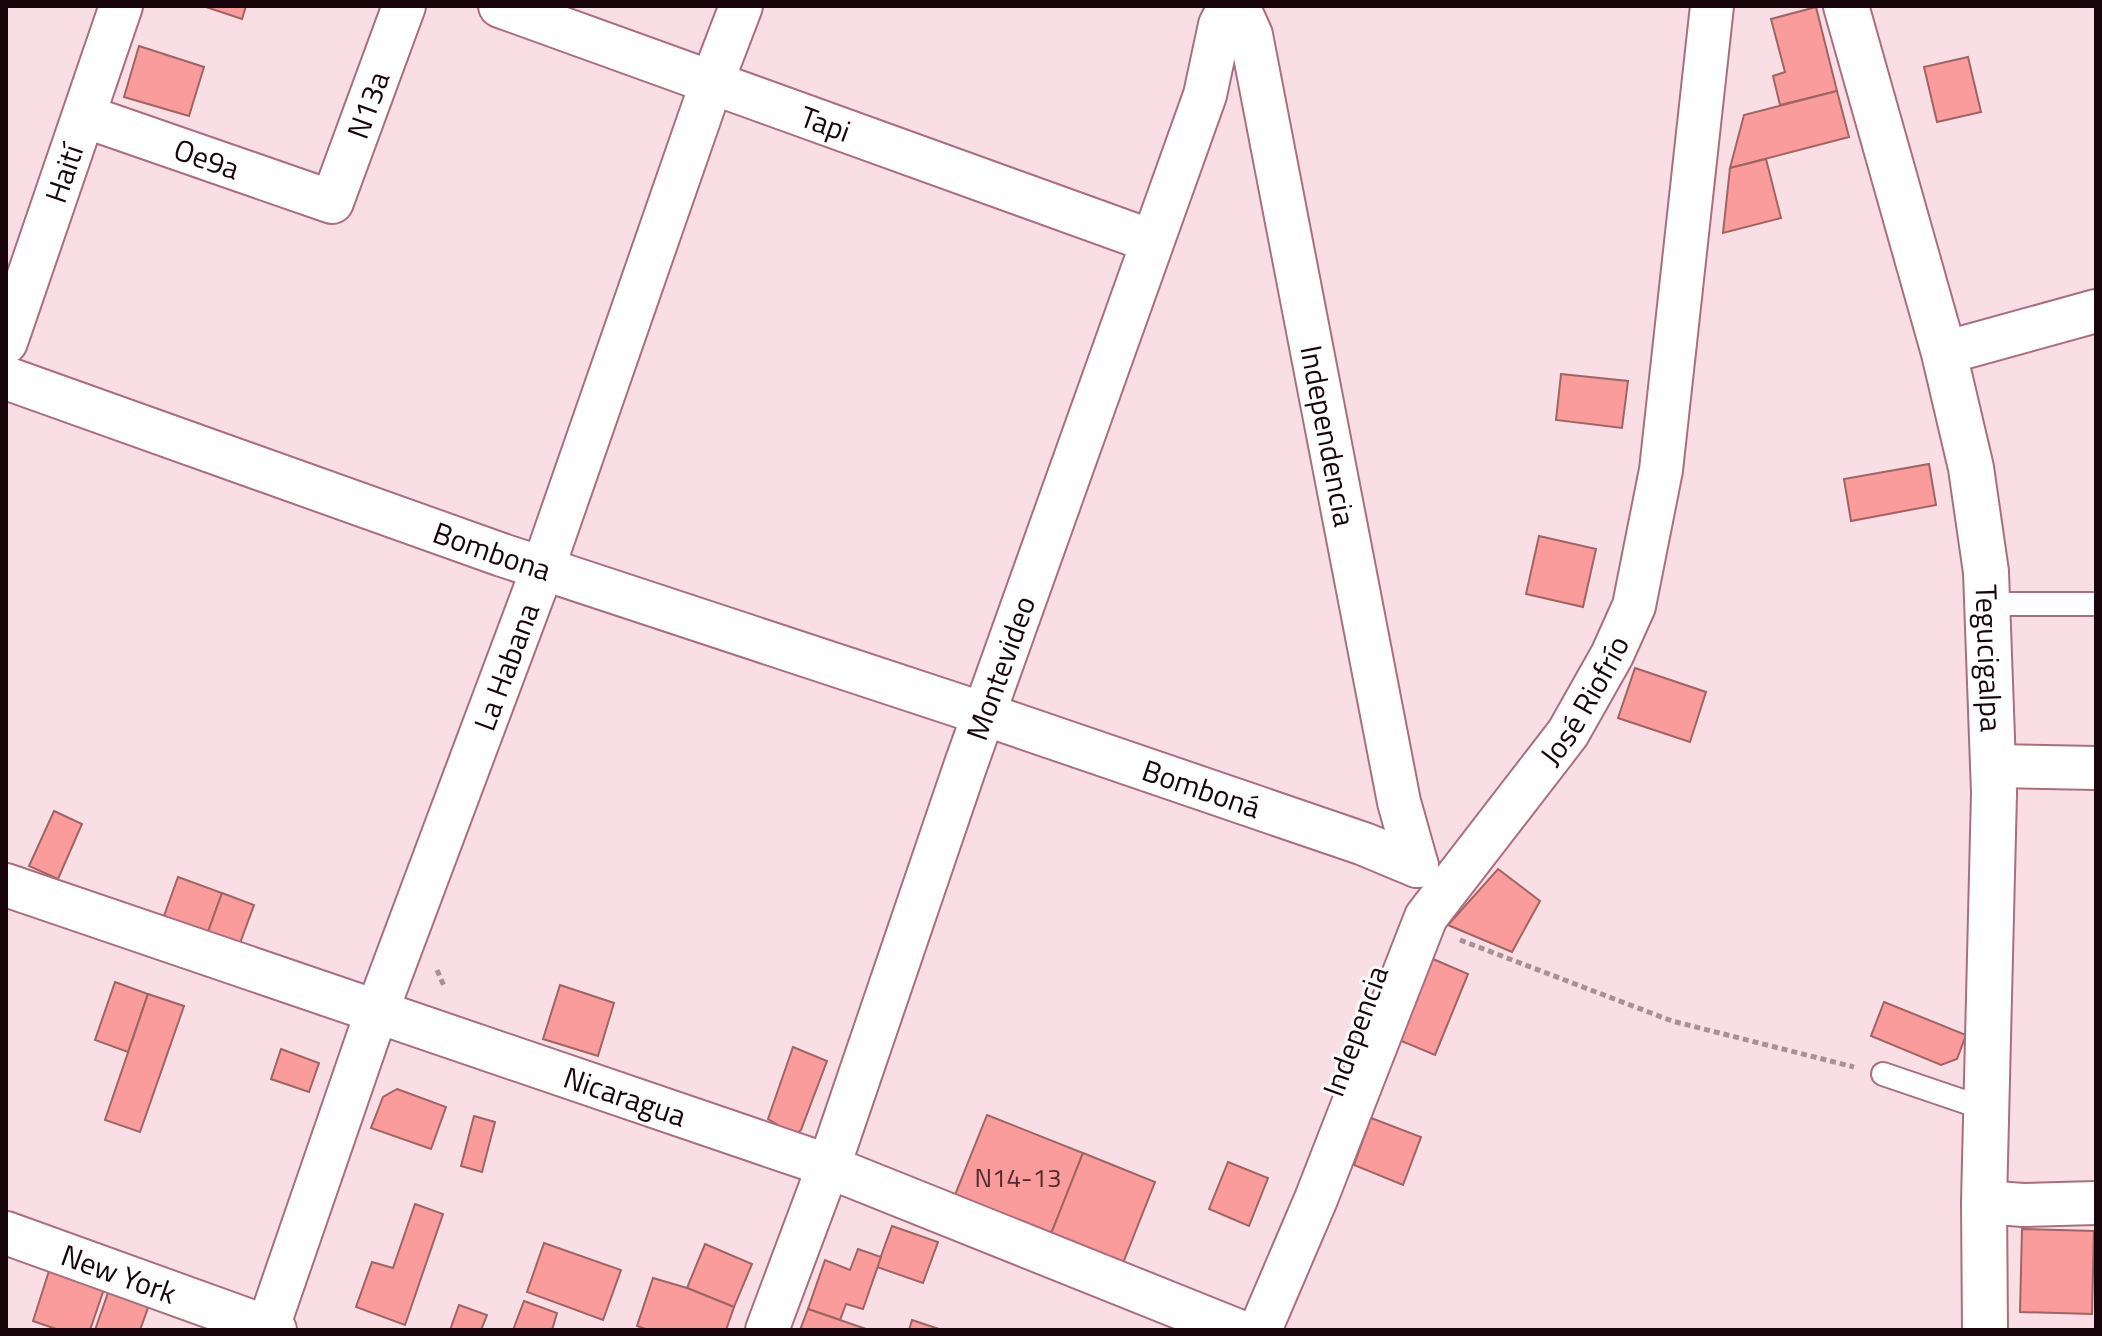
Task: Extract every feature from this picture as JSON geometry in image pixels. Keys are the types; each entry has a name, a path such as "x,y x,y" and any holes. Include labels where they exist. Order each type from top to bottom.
{"street":[{"name":"Haití","path":"6,342 121,6"},
{"name":"N13a","path":"332,202 404,6"},
{"name":"Tapi","path":"500,6 1151,241"},
{"name":"La Habana","path":"272,1328 377,1011 543,568 741,6"},
{"name":"Montevideo","path":"767,1330 1205,95 1220,25 1230,6"},
{"name":"Independencia","path":"1238,6 1251,35 1399,802 1417,866"},
{"name":"José Riofrío","path":"1260,1330 1316,1199 1426,917 1568,733 1612,655 1634,606 1661,470 1712,6"},
{"name":"Tegucigalpa","path":"1846,6 1944,353 1971,468 1986,572 1993,766 1984,1202 1985,1330"},
{"name":"Oe9a","path":"84,116 332,202"},
{"path":"1944,353 2096,311"},
{"name":"Bombona","path":"6,378 543,568 984,714"},
{"name":"Bomboná","path":"984,714 1364,844 1417,866"},
{"path":"1993,766 2096,768"},
{"name":"Indepencia","path":"1316,1199 1310,1177 1311,1149 1417,866"},
{"name":"Nicaragua","path":"6,885 827,1168 1236,1330"},
{"path":"1984,1202 2023,1205 2096,1203"},
{"name":"New York","path":"6,1233 272,1328"}],"lane":[{"path":"1988,604 2096,604"},
{"path":"1883,1074 1986,1109"}],"path":[{"path":"1455,938 1672,1021 1856,1067"}],"building":[{"path":"203,6 246,6 242,19"},
{"path":"1816,7 1837,91 1780,105 1773,76 1785,72 1771,19"},
{"path":"139,46 204,67 189,116 124,97"},
{"path":"1968,57 1981,112 1937,122 1924,67"},
{"path":"1837,91 1849,137 1730,168 1744,115"},
{"path":"1766,159 1781,218 1723,233 1730,168"},
{"path":"1561,374 1628,381 1622,428 1556,420"},
{"path":"1929,464 1936,505 1851,521 1844,479"},
{"path":"1539,536 1596,549 1583,607 1526,594"},
{"path":"1635,668 1706,692 1690,742 1618,718"},
{"path":"54,811 82,824 58,879 29,866"},
{"path":"1498,869 1540,901 1512,952 1448,925"},
{"path":"178,877 222,893 204,943 160,927"},
{"path":"222,893 254,905 236,954 204,943"},
{"path":"1433,959 1468,974 1435,1055 1399,1040"},
{"path":"115,982 148,994 128,1052 95,1040"},
{"path":"560,985 614,1003 598,1056 543,1039"},
{"path":"148,994 184,1006 140,1132 105,1120"},
{"path":"1884,1002 1966,1035 1957,1059 1941,1065 1871,1036"},
{"path":"793,1047 827,1061 801,1130 795,1135 768,1119"},
{"path":"281,1049 319,1063 309,1092 271,1079"},
{"path":"397,1089 446,1107 431,1149 371,1128 383,1097"},
{"path":"987,1115 1083,1153 1049,1239 953,1200"},
{"path":"474,1116 495,1122 482,1172 461,1166"},
{"path":"1371,1118 1421,1137 1403,1185 1354,1165"},
{"path":"1083,1153 1155,1182 1121,1268 1049,1239"},
{"path":"1228,1162 1268,1178 1249,1226 1209,1209"},
{"path":"415,1204 443,1214 405,1325 356,1307 372,1262 393,1268"},
{"path":"892,1226 938,1242 923,1283 877,1267"},
{"path":"2022,1229 2094,1231 2092,1314 2020,1312"},
{"path":"544,1243 621,1270 603,1320 527,1292"},
{"path":"705,1244 752,1264 734,1307 687,1288"},
{"path":"858,1249 881,1257 863,1309 846,1304 840,1320 808,1309 825,1260 850,1270"},
{"path":"49,1271 104,1289 90,1330 59,1330 33,1321"},
{"path":"653,1278 734,1307 726,1330 648,1330 637,1326"},
{"path":"109,1290 149,1305 140,1330 95,1330"},
{"path":"524,1301 557,1313 552,1330 513,1330"},
{"path":"459,1305 487,1315 481,1330 450,1330"},
{"path":"808,1309 840,1320 869,1330 800,1330"},
{"path":"912,1320 942,1330 909,1330"}]}
